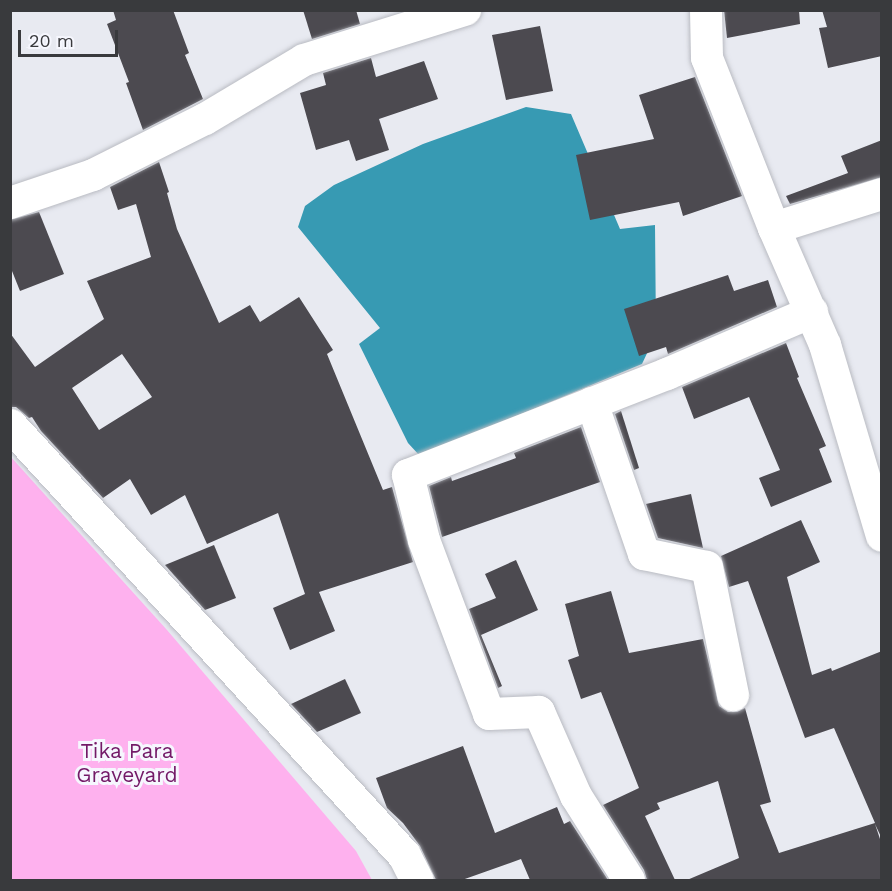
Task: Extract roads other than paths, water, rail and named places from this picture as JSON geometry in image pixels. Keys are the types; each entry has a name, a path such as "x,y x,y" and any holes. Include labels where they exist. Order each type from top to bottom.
{"main road":[{"path":"10,425 404,855 417,880"}],"street":[{"path":"10,203 103,170 206,119 304,60 465,10"},
{"path":"706,10 707,58 774,228 825,345 882,536"},
{"path":"774,228 882,194"},
{"path":"629,880 576,796 538,712 489,714 424,540 408,476 812,312"},
{"path":"591,403 644,554 706,567 733,695"}],"water":[{"path":"526,107 571,114 620,229 655,225 656,334 642,364 420,456 408,443 359,344 380,328 298,227 305,206 334,185 423,144"}],"park label":[{"name":"Tika Para Graveyard","path":"127,763"}]}
